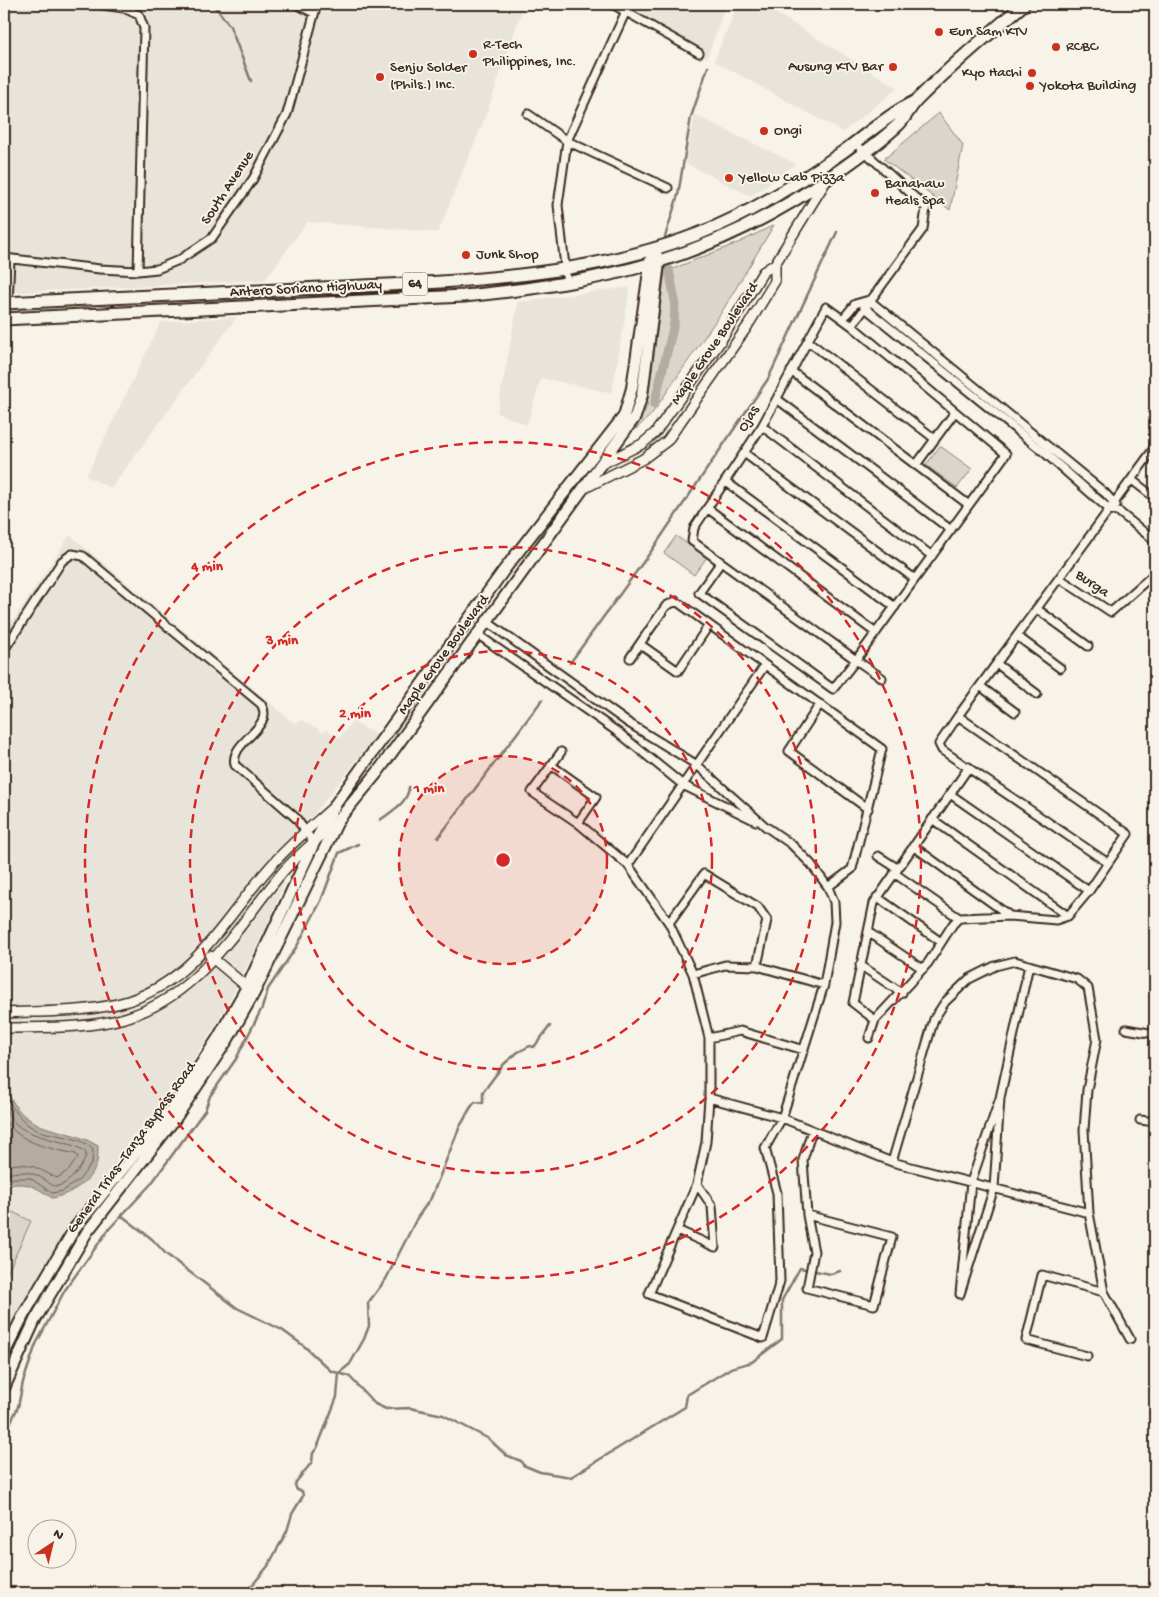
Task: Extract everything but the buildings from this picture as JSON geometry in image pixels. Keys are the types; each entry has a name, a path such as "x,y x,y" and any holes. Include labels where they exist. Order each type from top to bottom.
{"main road":[{"name":"Antero Soriano Highway","path":"4,319 464,296 567,284 654,264 701,248 783,208 865,152 900,123 916,101 1017,6"},
{"name":"Antero Soriano Highway","path":"6,303 451,282 613,260 701,233 758,205 796,183 855,143 892,113 916,101"},
{"path":"582,489 633,421 639,408 655,248"},
{"name":"Maple Grove Boulevard","path":"338,802 504,570 612,432 627,409 654,264"},
{"name":"Maple Grove Boulevard","path":"339,819 378,773 582,489"},
{"name":"General Trias–Tanza Bypass Road","path":"4,1354 23,1316 75,1228 173,1106 218,1038 247,986 314,843 338,802"},
{"name":"General Trias–Tanza Bypass Road","path":"4,1388 35,1320 87,1232 175,1119 228,1039 254,993 339,819"}],"street":[{"path":"96,4 124,8 139,15 144,28 138,271"},
{"path":"296,4 314,13"},
{"name":"South Avenue","path":"7,259 138,271 157,269 179,260 212,238 253,179 287,114 317,4"},
{"path":"612,4 699,53"},
{"path":"876,4 882,4"},
{"path":"567,284 558,205 567,141 626,11"},
{"path":"528,114 567,141 668,188"},
{"path":"852,326 869,300 923,229 926,208 855,143"},
{"name":"Maple Grove Boulevard","path":"598,466 642,444 655,433 720,342 763,272 775,264 827,179"},
{"path":"6,303 7,259"},
{"name":"Maple Grove Boulevard","path":"582,489 643,459 667,441 747,327 775,281 775,264"},
{"path":"869,300 855,304 843,319 1006,454 876,633 856,660 833,689 699,593 721,562 856,660 882,678"},
{"path":"869,300 1115,501 1119,512"},
{"name":"Ojas","path":"721,562 692,541 694,528 762,426 826,307 843,319"},
{"path":"864,307 1045,453 1109,509 1119,512 1155,541"},
{"path":"808,340 935,439"},
{"path":"791,371 969,505"},
{"path":"777,399 951,530"},
{"path":"916,465 955,412"},
{"path":"762,426 932,556"},
{"path":"1108,863 942,750 939,744 1109,509 1155,450"},
{"path":"744,453 915,579"},
{"path":"1132,480 1155,498"},
{"path":"725,481 895,607"},
{"path":"707,508 876,633"},
{"path":"4,650 62,561 72,554 83,556 261,704 264,711 263,719 236,752 234,763 240,772 296,818 314,843"},
{"name":"Burga","path":"1059,578 1111,612 1155,573"},
{"path":"630,658 666,606 676,601 882,749 852,869 828,887"},
{"path":"1037,609 1088,646"},
{"path":"486,622 627,722 697,764 765,826 791,844 811,864 828,887 834,902 835,922 824,985 782,1118 765,1148 777,1193 780,1281 762,1338 649,1294 698,1184 706,1142 709,1098 709,1038 693,974 668,923 628,866 578,823 532,792 561,752"},
{"path":"640,644 678,671 709,625"},
{"path":"477,634 619,733 683,785 765,826"},
{"path":"1017,636 1060,668"},
{"path":"997,664 1036,694"},
{"path":"628,866 766,665"},
{"path":"980,686 1015,712"},
{"path":"820,704 789,750 868,809"},
{"path":"878,856 895,871 959,918 1010,916 1056,920 1068,916 1089,891 1128,834 958,716"},
{"path":"619,733 627,722"},
{"path":"551,765 596,797 578,823"},
{"path":"875,1020 853,1003 860,965 877,897 969,767"},
{"path":"950,794 1089,891"},
{"name":"Maple Grove Boulevard","path":"4,1013 85,1008 129,1001 168,982 204,951 269,868 338,802"},
{"name":"Maple Grove Boulevard","path":"4,1028 86,1025 137,1014 176,994 214,959 283,872 339,819"},
{"path":"932,819 1068,916"},
{"path":"913,846 1010,916"},
{"path":"668,923 704,874 758,907 767,920 757,966"},
{"path":"877,897 941,942"},
{"path":"869,1038 875,1020 923,969 959,918"},
{"path":"868,932 923,969"},
{"path":"204,951 247,986"},
{"path":"892,1162 934,1019 945,1002 969,979 995,966 1015,961 1077,978 1088,988 1097,1039 1087,1090 1084,1130 1089,1213 1104,1292 1130,1339"},
{"path":"693,974 725,965 757,966 824,985"},
{"path":"860,965 902,993"},
{"path":"1000,1098 994,1188 960,1294 971,1182 1000,1098 1030,965"},
{"path":"1126,1028 1155,1034"},
{"path":"709,1038 740,1031 804,1050"},
{"path":"709,1098 782,1118 892,1162 1089,1213"},
{"path":"1140,1120 1155,1122"},
{"path":"807,1215 892,1237 874,1305 807,1288 814,1252 807,1215 803,1160 812,1130"},
{"path":"677,1230 715,1247 712,1206 698,1184"},
{"path":"1087,1356 1026,1340 1042,1275 1104,1292"}],"shaded area":[{"path":"4,4 524,4 486,115 438,232 307,222 265,280 4,293"},
{"path":"610,4 726,4 707,58"},
{"path":"738,4 761,4 898,88 843,132 714,61"},
{"path":"939,113 963,145 950,210 884,159"},
{"path":"695,115 796,164 750,196 685,163"},
{"path":"774,225 721,313 651,415 636,429 647,406 665,272 740,242"},
{"path":"630,287 612,393 541,378 527,425 497,413 518,302"},
{"path":"237,317 111,488 86,476 161,322"},
{"path":"940,446 972,469 957,488 926,465"},
{"path":"70,535 295,724 302,720 323,732 327,730 340,738 352,721 377,735 307,823 272,915 233,994 210,1035 163,1104 69,1227 29,1291 4,1340 4,634"},
{"path":"676,536 707,557 694,575 664,553"},
{"path":"4,1208 31,1221 4,1281"}],"water":[{"path":"4,1090 20,1111 34,1122 79,1137 98,1146 95,1169 86,1181 65,1194 52,1198 29,1185 18,1184 4,1187"}],"waterway":[{"path":"213,4 230,26 251,81"},
{"path":"665,237 678,195 691,117 708,67"},
{"path":"570,663 652,550 768,379 837,232"},
{"path":"654,405 674,324 675,301 669,269"},
{"path":"438,838 542,700"},
{"path":"380,820 403,802 409,787"},
{"path":"4,1436 18,1407 23,1382 36,1344 65,1290 109,1229 151,1184 205,1110 210,1096 236,1059 262,1008 268,989 297,946 321,901 339,853 358,844"},
{"path":"246,1593 268,1566 287,1531 292,1514 303,1496 302,1491 297,1490 295,1485 312,1462 313,1453 317,1448 337,1397 339,1373 350,1364 369,1326 368,1303 386,1279 417,1218 431,1198 460,1126 475,1102 483,1103 483,1092 504,1064 518,1052 530,1046 534,1047 550,1026"},
{"path":"121,1215 152,1239 166,1254 237,1308 282,1330 304,1346 331,1371 349,1376 375,1404 386,1409 410,1408 443,1415 489,1439 506,1455 521,1461 523,1465 540,1472 571,1477 685,1407 687,1395 731,1368 752,1362 782,1339 782,1300 800,1268 831,1274 840,1271"}],"place":[{"name":"Eun Sam KTV","path":"939,32"},
{"name":"RCBC","path":"1056,47"},
{"name":"R-Tech Philippines, Inc.","path":"473,54"},
{"name":"Ausung KTV Bar","path":"893,67"},
{"name":"Kyo Hachi","path":"1032,73"},
{"name":"Senju Solder (Phils.) Inc.","path":"380,77"},
{"name":"Yokota Building","path":"1030,86"},
{"name":"Ongi","path":"764,131"},
{"name":"Yellow Cab Pizza","path":"729,178"},
{"name":"Banahaw Heals Spa","path":"875,193"},
{"name":"Junk Shop","path":"466,255"}]}
